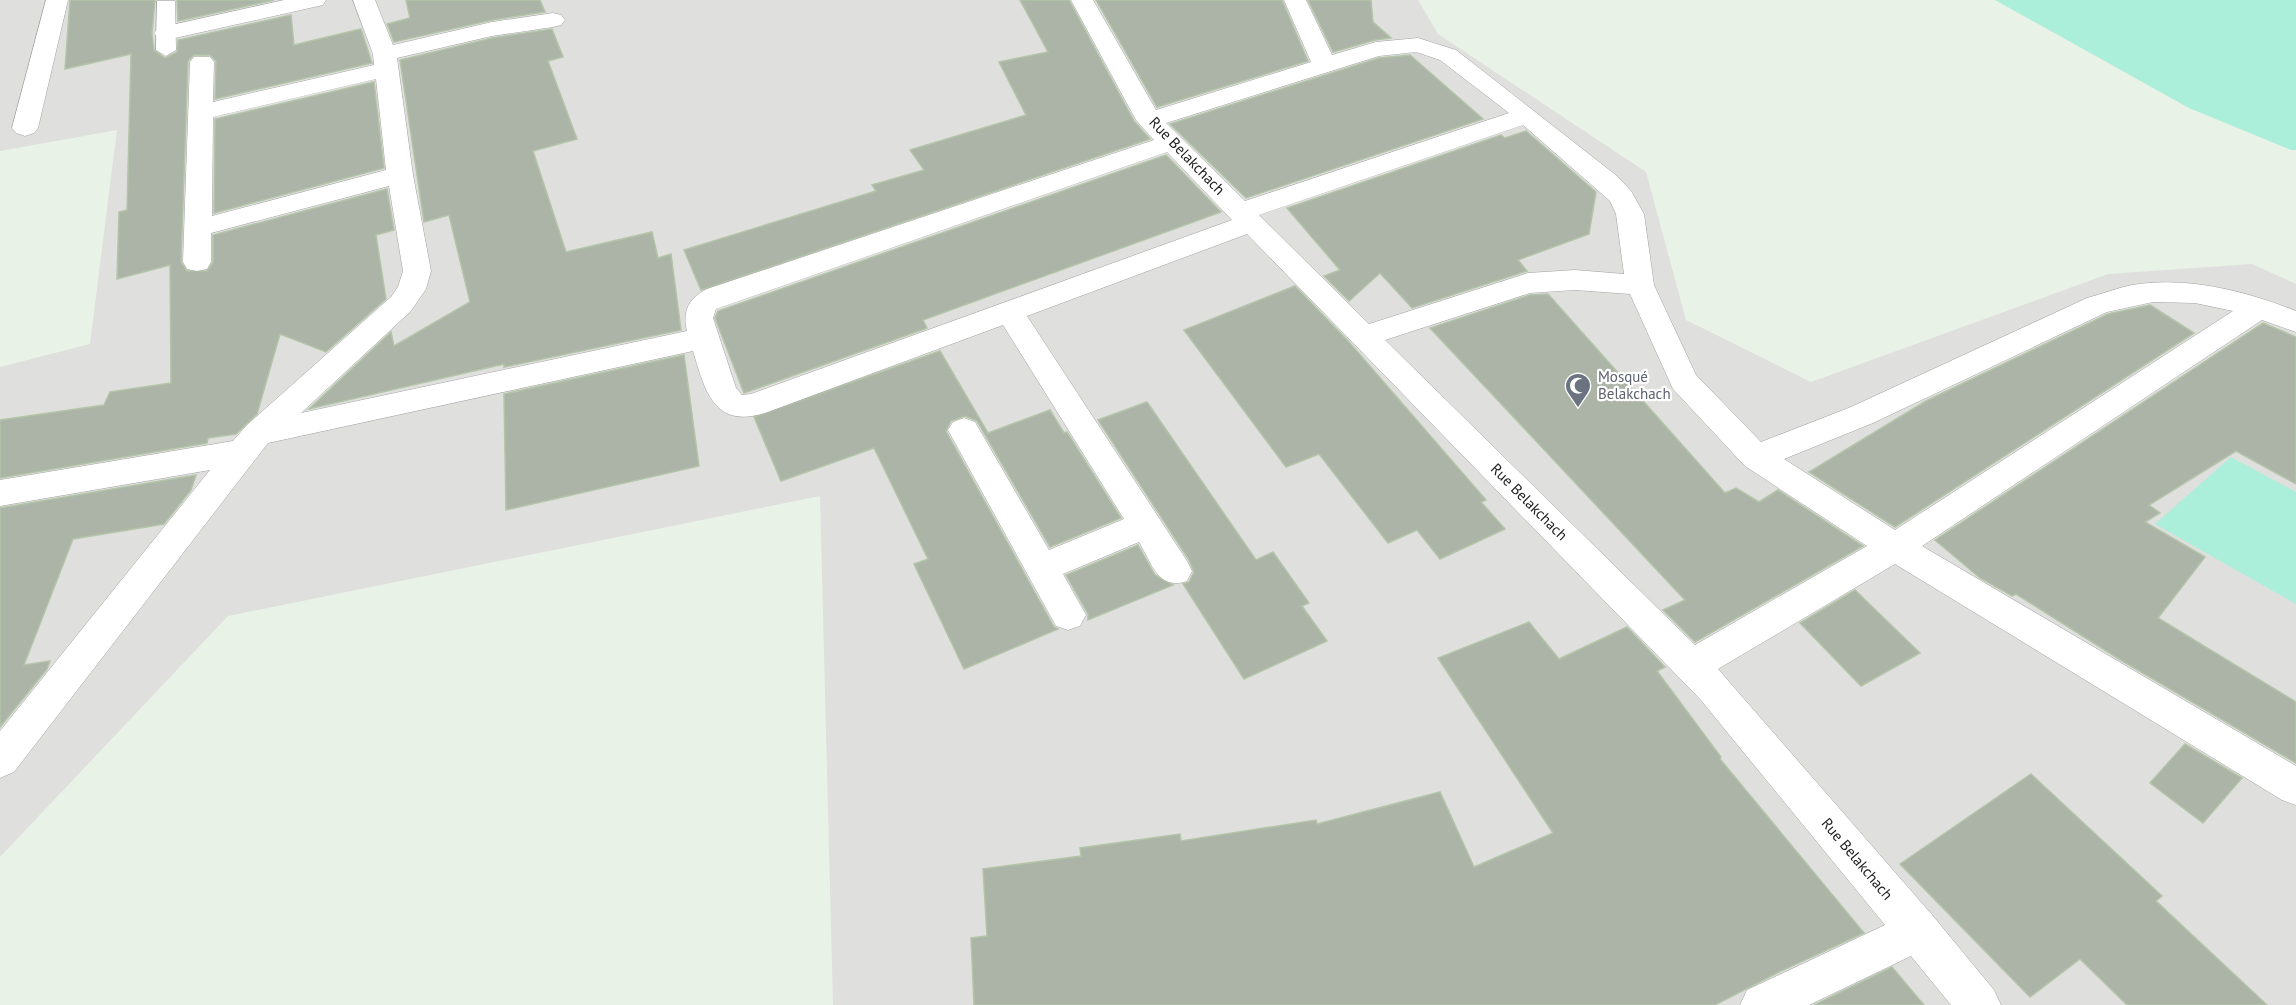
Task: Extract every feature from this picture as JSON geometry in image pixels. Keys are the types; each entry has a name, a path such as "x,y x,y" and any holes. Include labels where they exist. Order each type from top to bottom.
{"street":[{"path":"25,128 57,0"},
{"path":"166,41 315,0"},
{"path":"0,760 250,443 401,304 412,289 417,271 400,175 386,62 364,0"},
{"name":"Rue Belakchach","path":"1082,0 1149,120 1691,666 1918,931 1978,1005"},
{"path":"1295,0 1324,65"},
{"path":"201,112 386,62 492,29 553,20"},
{"path":"1149,120 1324,65 1399,45 1431,47 1448,55 1527,115 1608,182 1622,197 1630,214 1640,285 1684,381 1756,457 1895,547 2296,787"},
{"path":"197,262 202,62"},
{"path":"1172,142 717,296 704,303 699,310 698,318 722,391 729,402 741,407 754,405 1009,312 1246,217 1527,115"},
{"path":"198,228 400,175"},
{"path":"1364,336 1528,283 1575,280 1640,285"},
{"path":"1756,457 1862,415 2097,305 2133,294 2174,292 2218,297 2260,307 2296,322"},
{"path":"1691,666 1895,547 2260,307"},
{"path":"1009,312 1175,571"},
{"path":"0,493 250,443 704,338"},
{"path":"964,430 1068,615"},
{"path":"1041,568 1146,525"},
{"path":"1762,1005 1918,931"}],"lane":[{"path":"166,1 166,41"}],"shaded area":[{"path":"0,0 1418,0 1438,34 1646,172 1686,320 1811,382 2108,274 2252,264 2296,284 2296,1005 833,1005 820,496 228,616 0,857 0,367 90,344 117,130 0,151"}],"green space":[{"path":"1995,0 2296,0 2296,150 2291,150 2189,108"},
{"path":"2231,457 2296,492 2296,604 2155,524"}],"building":[{"path":"70,0 155,0 152,33 154,50 165,58 177,52 178,40 291,15 294,45 361,29 372,63 215,99 216,61 210,55 194,55 188,61 181,262 187,271 207,271 213,262 213,235 387,189 394,230 376,235 386,299 326,352 280,334 257,414 236,434 208,438 207,443 0,478 0,420 104,405 110,392 171,383 170,265 117,279 119,212 127,210 131,54 65,69"},
{"path":"177,0 274,0 178,21"},
{"path":"406,0 540,0 545,12 492,20 394,42 387,24 410,18"},
{"path":"1020,0 1069,0 1134,121 1150,139 701,290 684,250 876,191 872,185 924,170 910,150 1026,115 999,62 1048,52"},
{"path":"1096,0 1282,0 1308,61 1157,107"},
{"path":"1308,0 1371,0 1373,22 1391,38 1375,40 1333,52"},
{"path":"552,29 563,57 548,61 577,139 533,151 566,252 652,232 658,258 671,254 681,330 504,367 504,364 309,409 391,332 394,346 470,302 449,215 424,222 400,60 492,38"},
{"path":"1410,55 1483,119 1246,198 1170,124 1379,58"},
{"path":"374,82 384,168 214,213 215,119"},
{"path":"1526,131 1596,192 1589,234 1518,260 1527,271 1412,308 1380,273 1349,301 1324,276 1340,270 1287,208 1501,135 1505,138"},
{"path":"1166,155 1221,212 923,320 927,328 744,393 715,318 718,311"},
{"path":"1295,286 1349,342 1486,500 1481,502 1505,529 1440,559 1417,530 1388,543 1319,454 1286,467 1184,330"},
{"path":"1548,294 1725,493 1736,488 1759,502 1778,490 1863,546 1695,642 1663,610 1685,600 1430,328 1530,295"},
{"path":"2150,305 2194,333 1895,527 1809,472 1926,401 2108,314"},
{"path":"2263,323 2296,337 2296,484 2236,451 2149,505 2160,513 2145,522 2205,557 2158,618 2296,702 2296,763 2119,659 2016,594 2012,596 1980,578 1935,540"},
{"path":"940,351 988,433 1050,410 1064,433 1067,432 1121,518 1050,547 977,421 965,416 951,421 946,431 1054,627 1058,629 964,669 914,564 928,559 874,448 781,481 754,417"},
{"path":"684,355 699,466 506,510 504,394"},
{"path":"1147,402 1256,560 1273,552 1309,603 1302,606 1327,641 1244,679 1183,584 1189,582 1194,572 1189,560 1098,420"},
{"path":"196,475 191,490 164,524 73,539 24,665 50,661 47,669 0,727 0,508"},
{"path":"1138,545 1155,575 1173,585 1088,620 1088,614 1066,575"},
{"path":"1855,590 1920,653 1861,686 1800,623"},
{"path":"1529,622 1559,659 1627,627 1665,667 1657,671 1721,757 1720,759 1864,933 1777,973 1715,1005 974,1005 971,938 987,936 983,869 1081,856 1080,848 1180,834 1181,841 1316,820 1317,824 1440,792 1474,867 1553,833 1438,658"},
{"path":"2185,744 2242,778 2203,823 2150,783"},
{"path":"2031,774 2162,896 2156,901 2267,1005 2127,1005 2080,959 2030,997 1900,864"},
{"path":"1892,967 1924,1005 1814,1005"}],"place":[{"name":"Mosqué Belakchach","path":"1578,409"}]}
